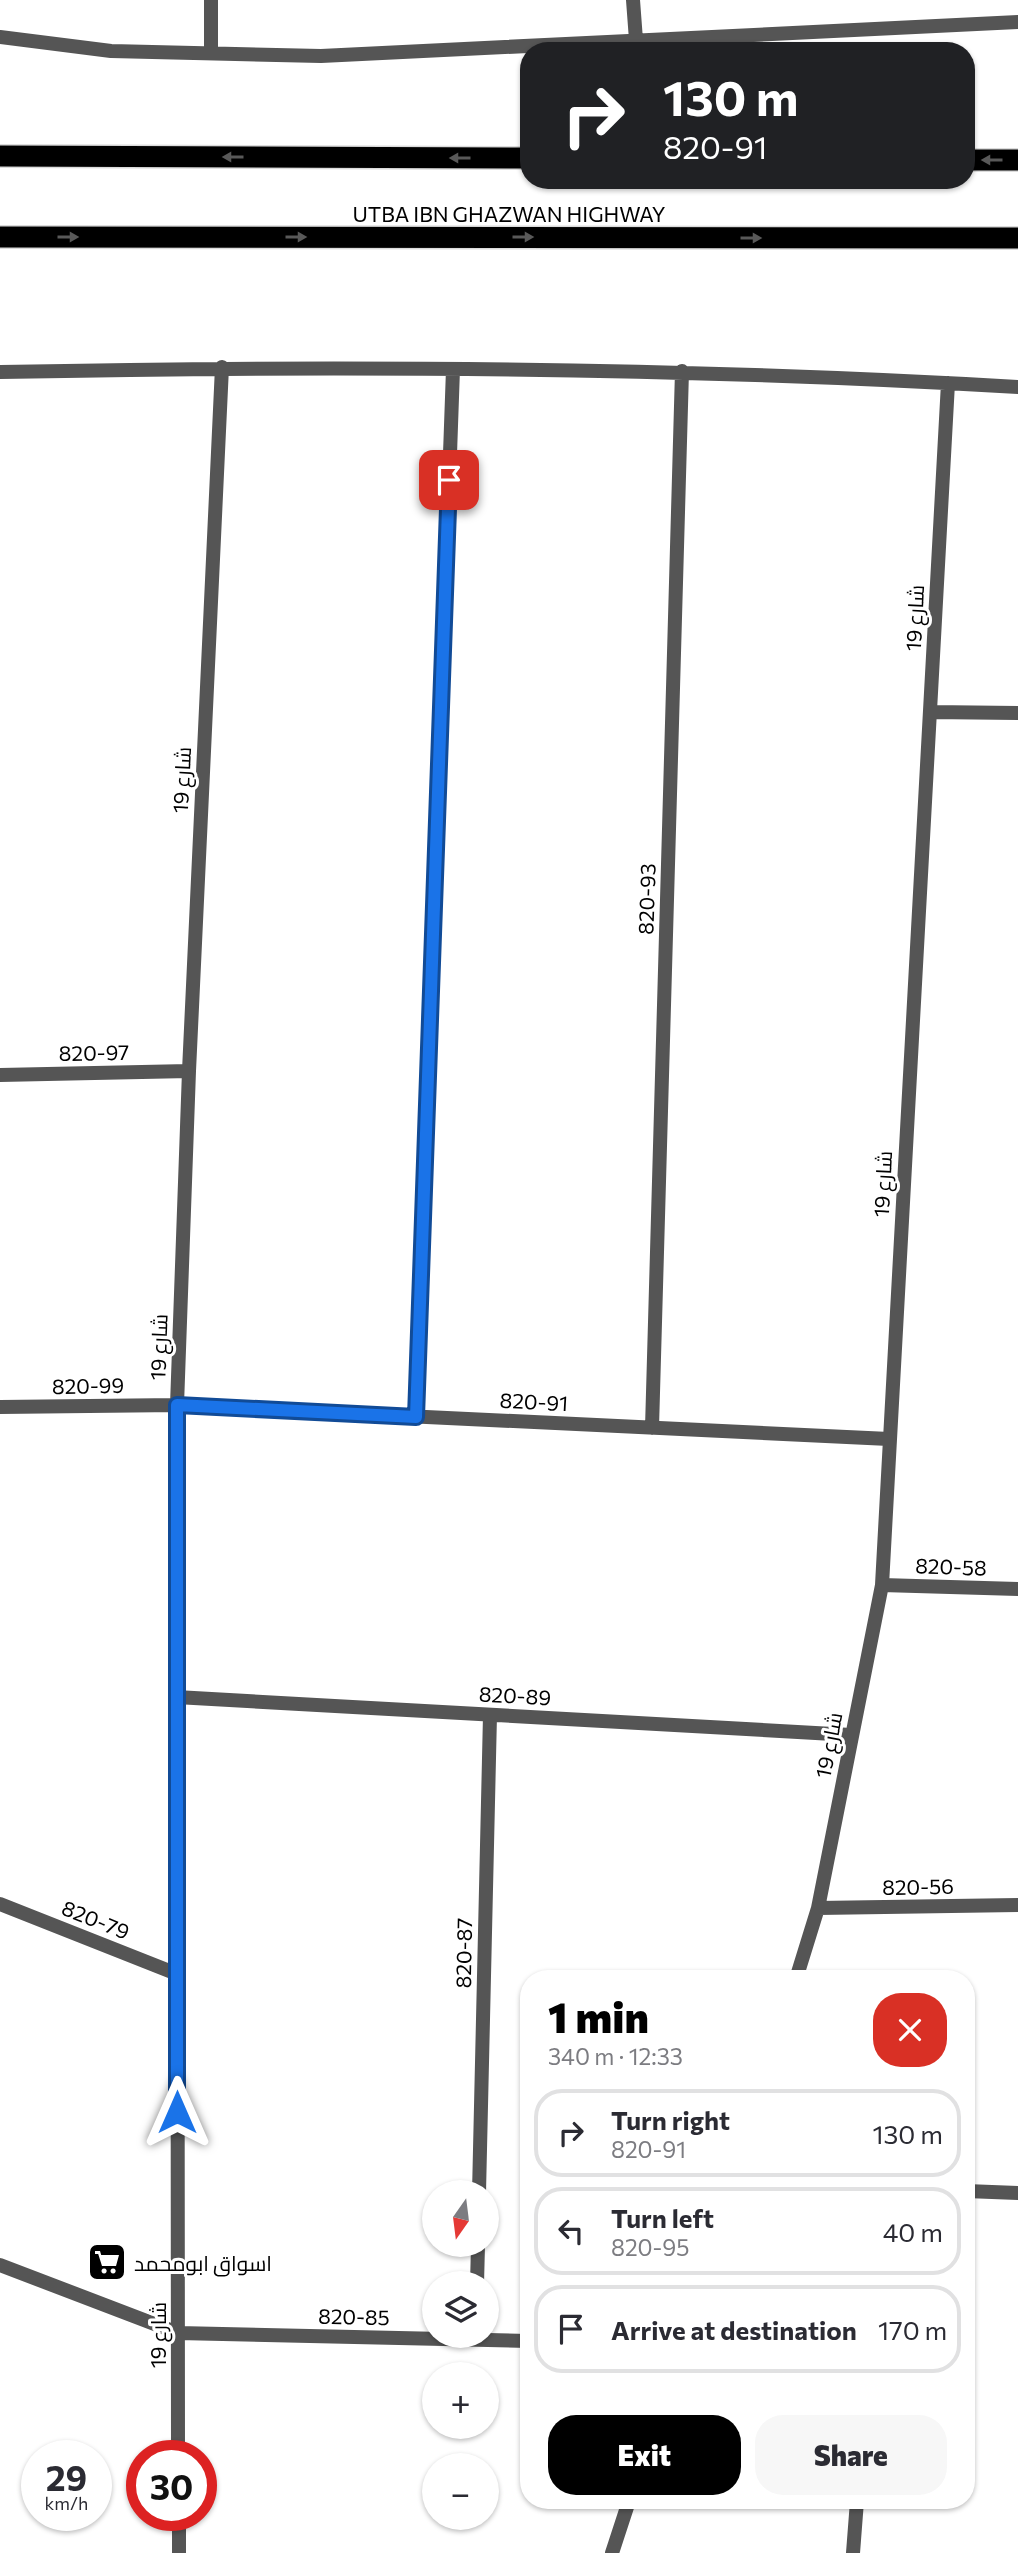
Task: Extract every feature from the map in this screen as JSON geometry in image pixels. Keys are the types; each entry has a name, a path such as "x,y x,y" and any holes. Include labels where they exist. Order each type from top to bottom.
{"highway":[{"path":"0,156 520,158"},
{"path":"975,160 1018,160"},
{"name":"UTBA IBN GHAZWAN HIGHWAY","path":"0,237 1018,238"}],"street":[{"path":"211,0 211,53"},
{"path":"633,0 636,40"},
{"path":"597,42 1018,22"},
{"path":"0,37 111,51 321,56 520,46"},
{"path":"0,372 222,368 682,371 1018,387"},
{"name":"شارع 19","path":"178,2440 177,1405 189,1072 222,368"},
{"path":"416,1417 453,369"},
{"name":"820-93","path":"652,1428 682,371"},
{"name":"شارع 19","path":"799,1970 818,1908 882,1585 948,383"},
{"path":"930,712 1018,713"},
{"name":"820-97","path":"0,1075 189,1072"},
{"name":"820-91","path":"177,1405 889,1439"},
{"name":"820-99","path":"0,1407 177,1405"},
{"name":"820-58","path":"882,1585 1018,1589"},
{"name":"820-89","path":"176,1697 851,1735"},
{"name":"820-87","path":"479,2180 490,1715"},
{"name":"820-79","path":"0,1903 177,1974"},
{"name":"820-56","path":"818,1908 1018,1905"},
{"path":"975,2191 1018,2193"},
{"name":"820-85","path":"0,2264 178,2333 422,2337"},
{"name":"820-85","path":"499,2339 520,2341"},
{"path":"612,2553 626,2509"},
{"path":"853,2553 856,2509"},
{"path":"178,2531 179,2553"}],"place":[{"name":"اسواق ابومحمد","path":"107,2262"}],"route":[{"path":"177,2112 177,1405 416,1417 449,480"}]}
